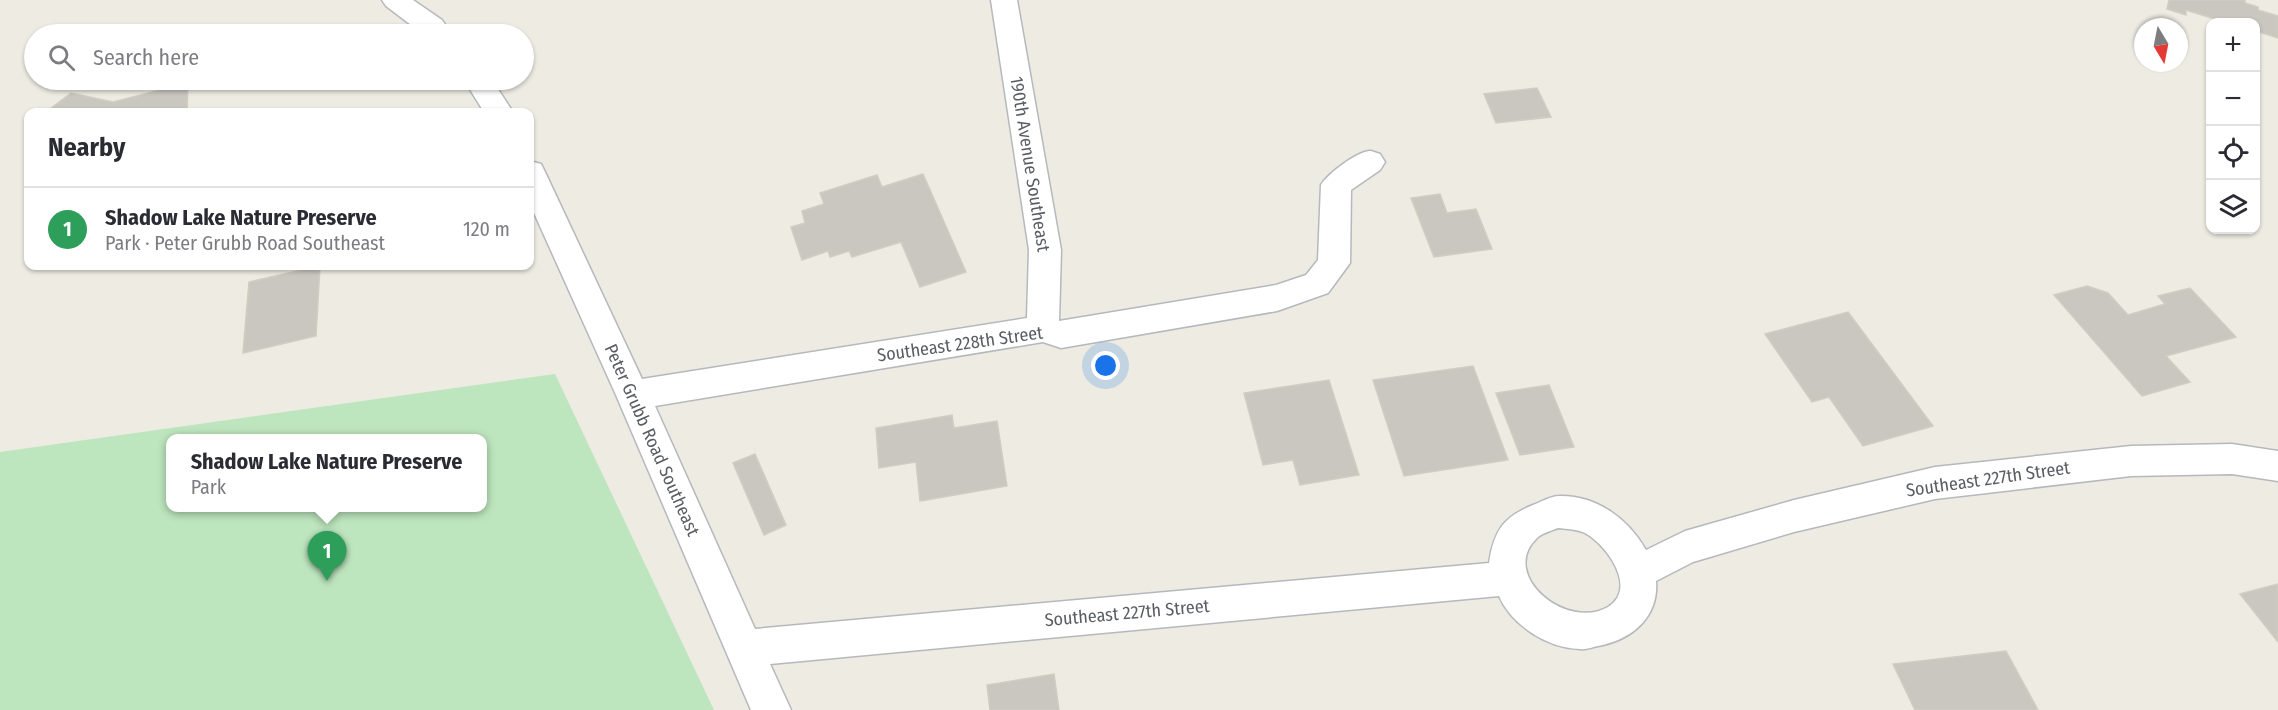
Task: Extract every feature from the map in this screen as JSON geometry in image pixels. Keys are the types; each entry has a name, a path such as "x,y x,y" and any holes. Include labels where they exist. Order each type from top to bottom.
{"street":[{"path":"395,0 428,24"},
{"name":"190th Avenue Southeast","path":"1005,0 1045,250 1043,329"},
{"path":"485,90 496,108"},
{"name":"Southeast 228th Street","path":"633,395 1043,329 1061,335 1277,298 1317,284 1334,263 1336,185 1370,162"},
{"name":"Peter Grubb Road Southeast","path":"534,181 633,395 746,648 771,710"},
{"name":"Southeast 227th Street","path":"1638,572 1685,548 1794,516 1935,483 2132,461 2232,459 2278,466"},
{"path":"1557,512 1578,514 1599,522 1617,536 1630,553 1638,572 1638,592 1631,609 1617,623 1599,631 1576,632 1554,626 1534,614 1518,597 1509,578 1506,558 1510,540 1521,525 1537,516 1557,512"},
{"name":"Southeast 227th Street","path":"746,648 1509,578"}],"green space":[{"path":"555,374 714,710 0,710 0,452"}],"building":[{"path":"2169,0 2245,0 2245,3 2258,7 2258,10 2278,16 2278,38 2260,32 2260,18 2212,18 2186,10 2186,15 2167,9"},
{"path":"1537,88 1551,117 1496,123 1484,94"},
{"path":"160,90 188,90 187,108 51,108 71,93 113,102"},
{"path":"923,174 966,272 920,287 901,242 852,257 849,251 830,257 828,251 802,260 791,227 805,223 802,211 824,204 820,193 877,175 882,187"},
{"path":"1440,194 1447,213 1476,209 1492,249 1434,257 1411,198"},
{"path":"302,270 320,270 316,336 243,353 249,282"},
{"path":"2087,286 2108,293 2128,315 2165,304 2158,296 2190,288 2236,337 2166,356 2190,382 2142,396 2054,295"},
{"path":"1848,312 1933,426 1863,446 1829,397 1812,402 1765,334"},
{"path":"1473,366 1508,460 1404,476 1373,380"},
{"path":"1329,380 1359,475 1300,485 1293,460 1263,465 1244,393"},
{"path":"1549,385 1574,447 1520,455 1496,393"},
{"path":"952,415 954,428 997,421 1007,486 920,501 916,462 879,468 876,428"},
{"path":"755,454 786,525 764,535 733,463"},
{"path":"2278,584 2278,642 2240,594"},
{"path":"2006,651 2038,710 1915,710 1893,664"},
{"path":"1054,674 1059,710 990,710 987,685"}],"place":[{"name":"Shadow Lake Nature Preserve","path":"327,581"}]}
